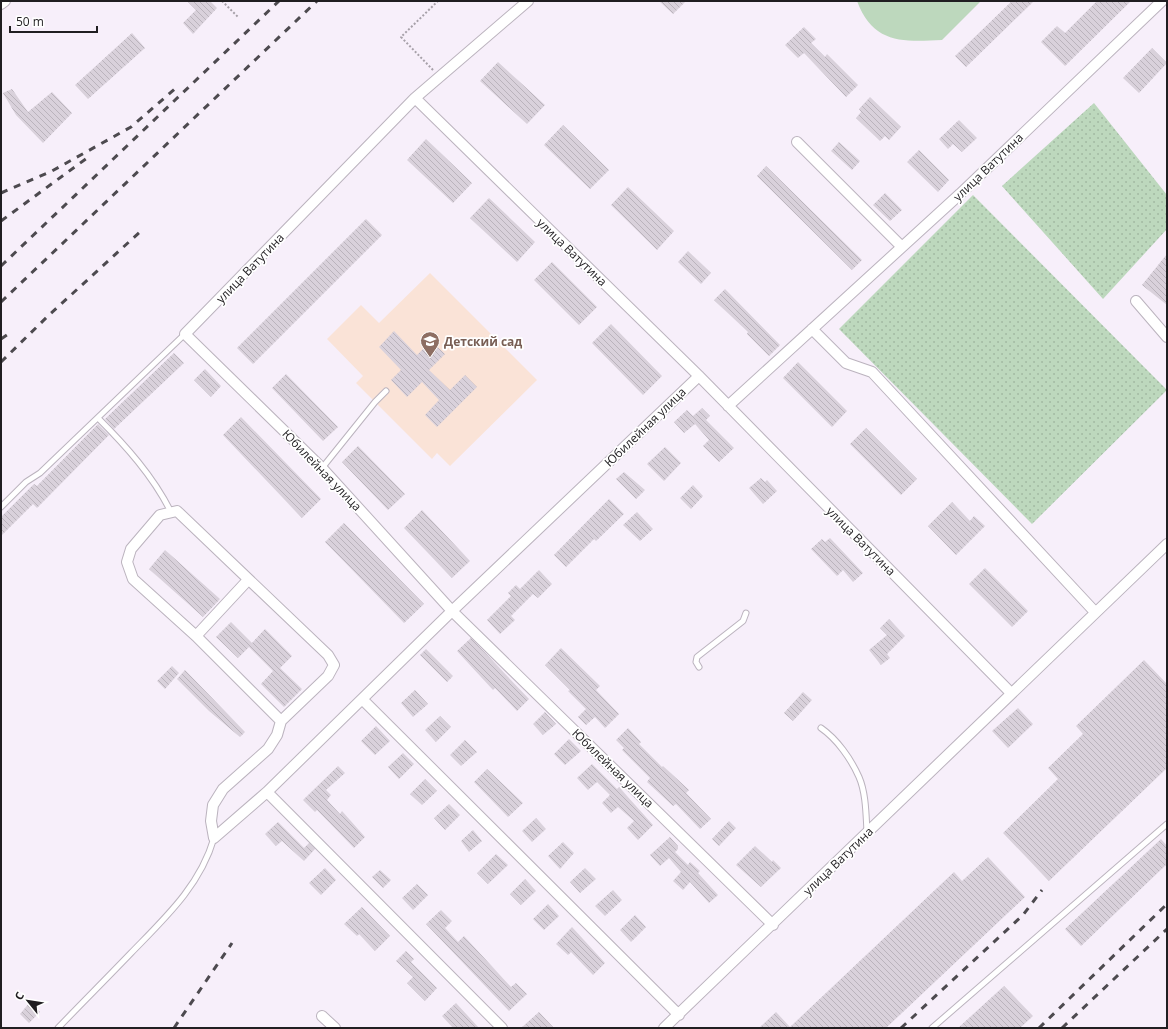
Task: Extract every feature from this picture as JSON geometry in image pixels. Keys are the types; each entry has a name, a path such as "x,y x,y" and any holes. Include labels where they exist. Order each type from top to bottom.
{"street":[{"path":"1,4 5,1"},
{"name":"улица Ватутина","path":"185,334 415,98 528,1"},
{"name":"улица Ватутина","path":"728,406 960,194 1162,1"},
{"name":"улица Ватутина","path":"415,98 699,376 1011,693"},
{"path":"797,142 902,247"},
{"path":"1136,302 1167,337"},
{"path":"812,329 846,363 872,372 1095,612"},
{"name":"Юбилейная улица","path":"185,334 322,468 452,611 773,925"},
{"name":"Юбилейная улица","path":"214,838 267,792 363,700 452,611 699,376"},
{"path":"214,838 211,821 213,805 223,789 268,749 277,734 281,721 328,676 334,665 328,656 177,511 160,515 131,549 127,562 133,579 196,636 281,721"},
{"name":"улица Ватутина","path":"664,1028 773,925 1011,693 1167,544"},
{"path":"196,636 248,580"},
{"path":"363,700 679,1015"},
{"path":"267,792 502,1028"},
{"path":"322,1016 336,1028"}],"lane":[{"path":"1,507 26,482 40,473 185,334"},
{"path":"322,468 375,402 386,391"},
{"path":"98,418 122,441 151,478 171,512"},
{"path":"699,667 696,662 697,657 743,621 746,613"},
{"path":"821,728 828,733 845,754 859,778 865,805 867,833"},
{"path":"932,1028 1167,824"},
{"path":"58,1028 178,905 195,881 209,856 214,838"}],"path":[{"path":"222,1 238,17"},
{"path":"438,1 401,37 439,77"}],"shaded area":[{"name":"Детский сад","path":"430,273 537,380 450,466 437,453 432,459 356,383 363,376 327,339 361,305 379,323"}],"green space":[{"path":"857,1 981,1 942,40 915,41 902,40 881,33 872,26 864,15"},
{"path":"1094,103 1167,195 1167,229 1103,299 1002,186"},
{"path":"973,195 1167,390 1032,524 839,329"}],"building":[{"path":"187,1 210,1 217,8 193,34 183,23 196,10"},
{"path":"659,1 686,1 673,14"},
{"path":"1012,1 1034,1 966,67 955,56"},
{"path":"1097,1 1131,1 1065,66 1041,42 1057,26 1065,33"},
{"path":"804,27 816,39 811,43 825,57 827,54 858,85 846,97 804,53 798,58 785,45"},
{"path":"132,33 145,48 88,99 75,85"},
{"path":"1152,48 1167,63 1139,93 1123,78"},
{"path":"498,62 545,105 527,124 480,81"},
{"path":"12,89 28,112 52,92 72,113 43,143 16,115 3,93"},
{"path":"870,97 901,127 889,140 885,136 880,141 856,118 861,112 859,109"},
{"path":"959,120 977,138 962,152 953,144 948,149 939,139"},
{"path":"563,125 609,170 590,189 544,145"},
{"path":"426,139 472,183 453,203 407,160"},
{"path":"839,142 860,161 852,170 831,151"},
{"path":"919,150 949,180 938,192 907,162"},
{"path":"766,166 862,260 852,270 757,176"},
{"path":"628,187 674,231 657,250 611,205"},
{"path":"885,193 902,210 890,221 873,205"},
{"path":"489,198 535,242 517,262 470,218"},
{"path":"366,219 382,235 253,364 237,348"},
{"path":"688,251 711,273 701,284 678,262"},
{"path":"1167,254 1167,305 1142,285"},
{"path":"552,262 597,307 579,325 534,280"},
{"path":"725,289 780,345 769,356 747,334 748,332 714,300"},
{"path":"611,324 662,376 643,395 592,343"},
{"path":"394,331 417,355 431,341 445,354 429,370 450,390 465,375 477,387 437,427 425,415 439,400 422,382 407,397 391,380 401,370 379,347"},
{"path":"174,353 184,363 114,429 105,419"},
{"path":"798,362 847,411 832,427 783,378"},
{"path":"205,369 221,386 211,397 194,380"},
{"path":"286,374 338,427 323,441 272,388"},
{"path":"702,408 710,416 706,420 734,448 719,462 703,446 709,440 695,424 684,433 674,422 687,410 693,416"},
{"path":"241,417 321,499 302,518 223,435"},
{"path":"98,424 109,435 37,508 33,504 1,536 1,517 34,484 37,486"},
{"path":"866,428 917,479 901,495 850,444"},
{"path":"358,446 405,494 388,510 342,462"},
{"path":"665,447 681,463 664,481 647,464"},
{"path":"624,472 645,490 636,499 616,479"},
{"path":"761,478 765,482 767,480 777,491 763,504 749,488"},
{"path":"693,485 703,496 691,509 680,498"},
{"path":"609,499 624,514 596,541 594,539 566,567 554,555"},
{"path":"952,502 970,521 974,516 985,526 956,555 928,526"},
{"path":"422,510 470,561 452,578 404,528"},
{"path":"637,512 653,529 640,541 623,525"},
{"path":"344,523 424,604 404,623 325,542"},
{"path":"830,538 863,573 853,582 843,570 837,576 811,549 822,539 825,542"},
{"path":"165,550 220,599 203,617 149,569"},
{"path":"985,568 1028,611 1012,627 969,584"},
{"path":"539,570 552,584 538,598 533,594 511,616 515,620 500,634 487,620 511,596 508,593 516,585 520,589"},
{"path":"889,619 905,636 887,654 890,658 881,665 869,650 887,635 880,628"},
{"path":"231,622 252,643 265,629 292,656 280,668 302,689 284,707 261,684 273,671 249,647 238,658 216,637"},
{"path":"471,638 529,699 517,711 495,688 493,690 457,651"},
{"path":"561,648 600,686 596,690 619,714 605,728 595,717 586,725 578,717 586,709 568,691 570,690 545,665"},
{"path":"426,649 453,676 447,682 420,655"},
{"path":"1144,660 1167,684 1167,768 1049,881 1003,833 1058,779 1048,768 1083,734 1076,726"},
{"path":"172,666 179,673 165,689 157,681"},
{"path":"185,670 245,732 240,737 209,711 177,679"},
{"path":"415,690 428,704 413,717 401,703"},
{"path":"803,692 812,700 793,721 784,713"},
{"path":"1018,708 1033,724 1008,748 992,731"},
{"path":"545,712 556,724 543,735 533,724"},
{"path":"440,716 451,727 436,742 425,730"},
{"path":"376,726 390,741 375,755 361,741"},
{"path":"628,728 641,742 639,744 662,767 663,766 689,790 686,793 711,819 700,829 676,804 673,806 647,782 650,778 622,750 624,748 616,740"},
{"path":"569,739 581,751 565,765 554,754"},
{"path":"465,740 477,752 461,766 450,755"},
{"path":"403,753 414,764 399,779 388,767"},
{"path":"592,764 617,789 619,787 653,825 638,840 627,828 634,821 618,807 611,813 602,803 610,795 597,782 588,790 577,778"},
{"path":"338,766 345,773 326,790 331,795 327,800 340,814 342,811 365,837 354,848 317,810 315,812 303,800"},
{"path":"487,769 523,803 508,817 474,782"},
{"path":"425,779 437,791 422,805 410,794"},
{"path":"449,804 460,815 445,830 434,818"},
{"path":"536,818 546,829 532,842 522,831"},
{"path":"729,821 736,828 719,846 712,839"},
{"path":"278,822 304,848 309,843 315,849 304,861 282,841 276,846 265,834"},
{"path":"473,830 482,841 469,852 461,841"},
{"path":"670,837 678,846 678,849 675,852 688,865 690,862 700,871 698,873 718,895 709,903 690,882 683,890 673,881 681,872 669,858 660,866 650,855"},
{"path":"1161,839 1167,846 1167,864 1081,946 1065,929"},
{"path":"563,842 574,853 560,869 548,856"},
{"path":"755,846 772,862 773,860 781,868 761,887 736,865"},
{"path":"496,854 508,865 488,884 477,873"},
{"path":"988,857 1025,897 886,1028 759,1028 776,1012 790,1027 954,872 962,881"},
{"path":"325,868 336,880 321,895 309,883"},
{"path":"585,868 596,879 580,893 570,882"},
{"path":"380,870 391,880 383,888 372,877"},
{"path":"525,879 536,891 521,905 510,894"},
{"path":"417,884 428,895 413,910 402,898"},
{"path":"613,890 622,900 605,916 595,906"},
{"path":"548,904 559,916 544,930 533,919"},
{"path":"362,907 390,936 375,951 359,934 357,936 344,924"},
{"path":"441,910 452,921 445,928 458,942 464,936 511,987 516,983 527,994 509,1011 426,924"},
{"path":"635,915 646,927 631,942 620,930"},
{"path":"572,927 605,963 593,975 571,952 568,955 556,944"},
{"path":"406,951 414,959 411,962 437,988 425,1001 407,983 413,977 396,961"},
{"path":"1004,986 1033,1016 1020,1028 958,1028"},
{"path":"30,1002 40,1012 29,1023 20,1014"},
{"path":"456,1003 479,1028 453,1028 442,1016"},
{"path":"539,1012 554,1028 521,1028"}],"railway":[{"path":"1,266 279,1"},
{"path":"1,302 317,1"},
{"path":"1,193 52,171 131,127 177,87"},
{"path":"1,221 87,158"},
{"path":"1,362 48,316 142,230"},
{"path":"1,339 7,335"},
{"path":"901,1028 1023,915 1042,890"},
{"path":"1039,1028 1167,904"},
{"path":"1062,1028 1167,929"},
{"path":"174,1028 232,943"}],"place":[{"name":"Детский сад","path":"430,358"}]}
